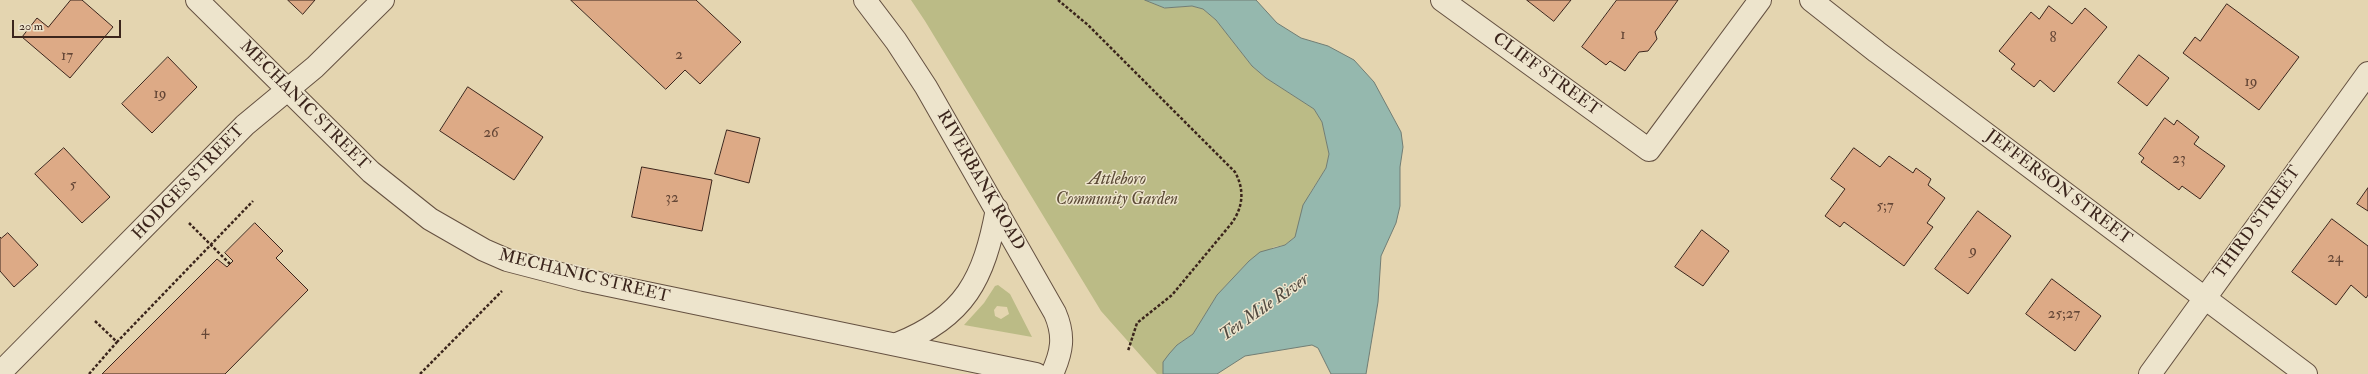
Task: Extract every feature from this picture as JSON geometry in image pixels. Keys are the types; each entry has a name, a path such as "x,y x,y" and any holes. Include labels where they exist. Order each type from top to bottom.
{"street":[{"name":"MECHANIC STREET","path":"198,0 353,157 400,197 459,236 496,256 584,280 1036,374"},
{"name":"HODGES STREET","path":"0,373 245,126 315,67 383,0"},
{"name":"RIVERBANK ROAD","path":"865,0 896,41 926,87 997,209 1060,323 1062,343 1061,352 1052,374"},
{"name":"CLIFF STREET","path":"1442,0 1649,150 1760,0"},
{"name":"JEFFERSON STREET","path":"1811,0 1896,66 2205,296 2306,374"},
{"name":"THIRD STREET","path":"2150,374 2205,296 2368,73"},
{"path":"896,344 933,326 963,302 977,278 985,257 997,209"}],"path":[{"path":"1058,0 1088,25 1235,172 1242,186 1240,204 1234,220 1172,295 1137,323 1128,351"},
{"path":"89,374 117,342 253,201"},
{"path":"186,220 230,264"},
{"path":"420,374 502,290"},
{"path":"90,317 117,342"}],"green space":[{"name":"Attleboro Community Garden","path":"911,0 1145,0 1165,8 1192,6 1203,9 1216,20 1252,66 1266,78 1314,109 1322,122 1329,154 1326,168 1310,193 1295,237 1285,245 1274,247 1249,261 1217,295 1193,334 1177,345 1163,374 1157,374 1101,311"},
{"path":"998,285 1010,294 1032,337 964,325 984,303 995,286","holes":["997,306 1007,307 1009,314 1001,319 995,316 994,310"]}],"water":[{"name":"Ten Mile River","path":"1145,0 1256,0 1277,23 1301,38 1328,46 1354,60 1374,82 1401,132 1403,147 1400,167 1400,206 1396,223 1381,256 1378,302 1366,374 1331,374 1318,348 1312,345 1245,356 1217,374 1163,374 1163,362 1169,354 1177,345 1193,334 1217,295 1249,261 1260,252 1285,245 1295,237 1303,205 1326,168 1329,154 1322,122 1314,109 1266,78 1252,66 1216,20 1203,9 1192,6 1165,8"}],"building":[{"path":"71,0 82,0 113,27 70,78 22,37 37,18 48,27"},
{"path":"288,0 315,0 303,14"},
{"path":"571,0 696,0 741,42 700,84 685,70 666,89"},
{"path":"1527,0 1571,0 1554,21"},
{"path":"1617,0 1678,0 1655,32 1657,39 1648,51 1639,52 1625,71 1610,61 1606,65 1582,47"},
{"path":"2227,4 2299,57 2259,110 2183,53 2195,37 2200,41"},
{"path":"2049,6 2072,24 2085,8 2107,27 2054,92 2040,80 2034,87 2011,69 2015,64 1999,51 2031,12 2039,19"},
{"path":"2139,55 2169,78 2147,106 2118,83"},
{"path":"168,57 197,87 152,133 122,104"},
{"path":"468,87 543,137 514,180 440,131"},
{"path":"2165,118 2174,125 2177,120 2199,137 2194,144 2225,166 2200,199 2182,186 2179,190 2141,162 2144,158 2139,154"},
{"path":"727,130 760,138 749,183 715,174"},
{"path":"64,148 110,197 82,223 35,174"},
{"path":"1854,148 1880,167 1889,156 1913,173 1916,168 1931,179 1928,185 1945,198 1927,223 1933,227 1904,266 1844,222 1840,227 1825,216 1845,189 1831,179"},
{"path":"642,167 712,180 702,231 632,217"},
{"path":"2368,188 2368,211 2357,204"},
{"path":"1978,211 2011,236 1968,294 1935,269"},
{"path":"2332,219 2368,246 2368,295 2366,298 2351,285 2336,305 2292,272"},
{"path":"255,223 283,251 276,258 308,290 225,374 102,374 217,259 227,267 233,261 225,253"},
{"path":"1702,230 1729,251 1703,286 1675,267"},
{"path":"8,233 38,265 14,287 0,271 0,237 1,238"},
{"path":"2052,279 2101,316 2075,351 2026,314"}]}
